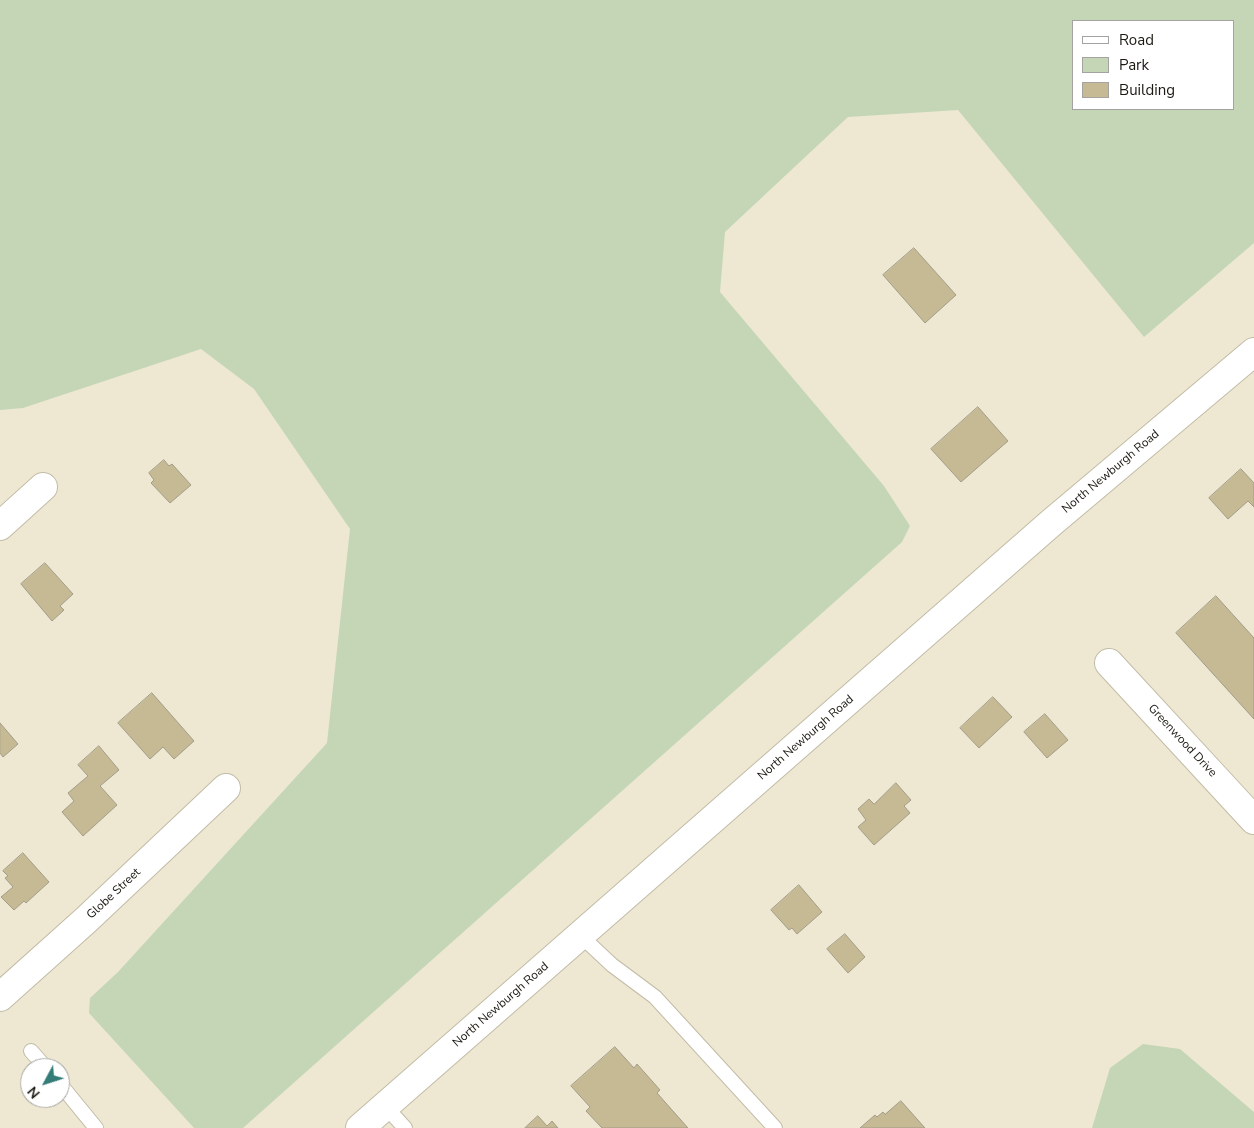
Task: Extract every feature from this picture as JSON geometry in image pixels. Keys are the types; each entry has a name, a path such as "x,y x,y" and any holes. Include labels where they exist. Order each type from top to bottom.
{"main road":[{"name":"North Newburgh Road","path":"360,1128 1051,523 1254,352"},
{"path":"0,526 43,487"},
{"name":"Greenwood Drive","path":"1109,663 1254,820"},
{"name":"Globe Street","path":"0,997 86,920 226,788"}],"lane":[{"path":"580,935 612,965 654,997 774,1128"},
{"path":"31,1051 37,1058"},
{"path":"70,1096 96,1128"},
{"path":"385,1106 405,1128"}],"green space":[{"path":"0,0 1254,0 1254,243 1144,337 958,110 848,117 725,232 720,292 884,486 910,526 902,542 243,1128 194,1128 89,1013 90,998 118,972 327,743 350,529 254,389 201,349 23,408 0,410"},
{"path":"1143,1044 1180,1049 1254,1112 1254,1128 1092,1128 1110,1068"}],"building":[{"path":"914,248 956,295 925,323 883,275"},
{"path":"978,407 1008,441 961,482 931,449"},
{"path":"164,460 169,466 172,464 191,485 170,503 151,483 154,480 149,473"},
{"path":"1241,469 1254,483 1254,507 1248,501 1228,519 1209,498"},
{"path":"45,563 73,594 60,606 64,610 52,621 21,584"},
{"path":"1216,596 1254,638 1254,719 1176,633"},
{"path":"152,693 194,741 174,759 163,747 150,759 118,723"},
{"path":"993,697 1012,717 979,748 960,728"},
{"path":"1045,714 1068,740 1047,758 1024,732"},
{"path":"0,723 18,744 3,757 0,753"},
{"path":"99,746 119,770 100,786 117,805 83,836 62,812 74,801 68,793 88,776 78,765"},
{"path":"896,783 911,800 904,806 910,813 874,845 858,827 866,820 858,809 869,799 874,804"},
{"path":"23,853 49,882 26,903 24,901 14,910 1,897 13,887 5,878 8,876 3,871"},
{"path":"799,885 822,912 797,934 792,928 789,930 771,910"},
{"path":"845,934 865,957 848,973 827,949"},
{"path":"615,1047 634,1068 637,1064 660,1090 657,1093 688,1128 602,1128 586,1111 590,1107 571,1086"},
{"path":"901,1101 925,1128 860,1128 875,1115 877,1117 883,1112 885,1114"},
{"path":"538,1116 547,1126 552,1121 558,1128 525,1128"}]}
